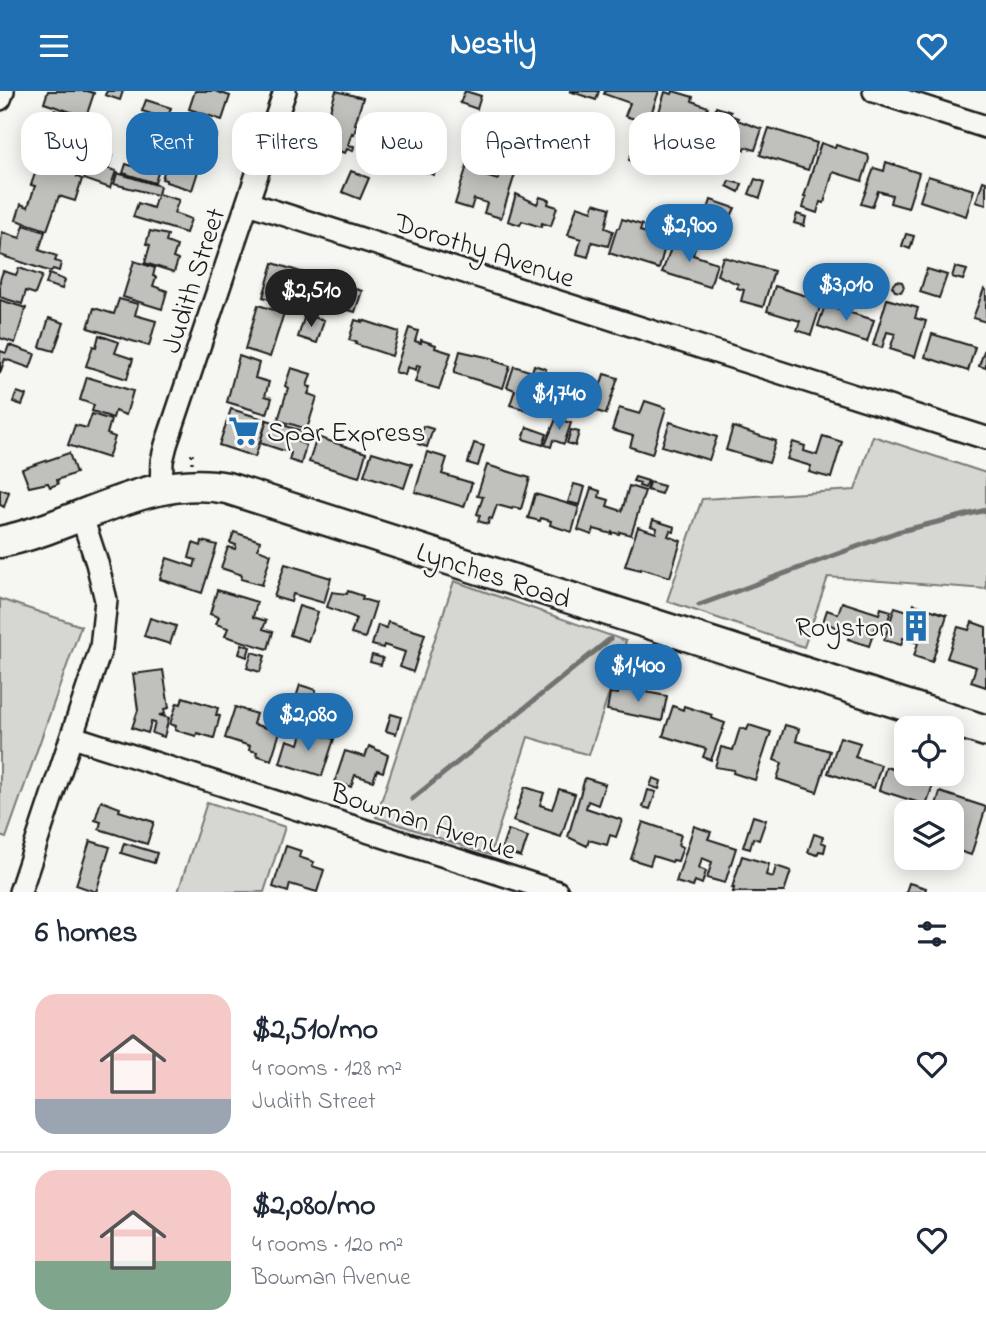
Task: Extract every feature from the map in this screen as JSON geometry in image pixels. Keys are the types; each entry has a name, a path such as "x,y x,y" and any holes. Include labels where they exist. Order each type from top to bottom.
{"street":[{"path":"0,99 3,91"},
{"name":"Judith Street","path":"162,488 162,461 166,445 285,91"},
{"path":"874,91 986,127"},
{"name":"Dorothy Avenue","path":"247,203 986,438"},
{"name":"Lynches Road","path":"0,542 82,517 162,488 193,484 227,488 986,731"},
{"path":"20,892 101,648 106,600 82,517"},
{"name":"Bowman Avenue","path":"73,737 557,892"}],"shaded area":[{"path":"873,436 986,473 986,589 828,577 804,647 667,601 702,499 855,490"},
{"path":"454,581 626,641 589,755 528,737 490,855 376,817"},
{"path":"0,599 81,626 6,838 0,836"},
{"path":"207,802 285,827 264,892 178,892"}],"building":[{"path":"48,91 94,93 88,112 71,112 44,103"},
{"path":"107,91 123,91 120,100 105,95"},
{"path":"195,91 215,91 230,96 222,120 218,119 218,112 189,109"},
{"path":"336,91 363,98 359,112 356,112 356,128 348,145 354,146 353,151 347,149 345,153 342,152 342,112 329,112"},
{"path":"465,91 481,96 477,109 460,103"},
{"path":"569,91 599,91 596,100"},
{"path":"605,91 659,91 652,112 629,112 629,117 625,116 630,103 604,94"},
{"path":"673,91 693,97 692,101 708,107 706,112 659,112 665,92 672,94"},
{"path":"146,100 171,108 170,112 142,111"},
{"path":"716,107 731,112 714,112"},
{"path":"740,121 762,129 755,150 745,147 744,150 740,148"},
{"path":"769,128 817,143 808,170 760,155"},
{"path":"821,143 868,155 869,159 862,181 833,172 824,203 820,202 817,213 803,208"},
{"path":"886,162 919,173 908,208 890,203 892,195 878,191 872,207 861,204 874,168 884,171"},
{"path":"112,170 116,171 110,188 84,179 86,175 112,175"},
{"path":"351,171 369,178 360,199 342,192"},
{"path":"117,173 160,186 158,194 179,200 174,213 191,219 186,233 133,217 138,203 153,208 157,195 114,184"},
{"path":"35,175 77,175 82,179 75,201 59,196 47,230 16,220 21,204 28,207 35,186 31,185"},
{"path":"129,175 157,175 155,183"},
{"path":"163,175 197,175 192,190 162,179"},
{"path":"464,175 482,175 498,180 499,175 515,175 501,218 484,213 487,203 474,199 471,209 455,204"},
{"path":"928,176 974,190 966,216 920,201"},
{"path":"755,179 765,182 760,198 749,194"},
{"path":"729,181 742,184 739,192 727,186"},
{"path":"983,181 986,182 986,205 976,202"},
{"path":"516,194 537,204 540,197 557,207 551,226 542,223 541,227 522,221 520,225 508,221"},
{"path":"711,200 735,208 727,225 705,218"},
{"path":"594,203 610,208 605,228 613,231 608,246 592,242 588,257 577,254 581,239 568,235 577,206 592,211"},
{"path":"797,214 806,217 804,226 794,223"},
{"path":"622,219 642,225 640,231 667,239 659,269 609,253"},
{"path":"24,225 45,232 39,250 57,256 55,261 61,263 59,271 53,269 51,272 0,255 2,232 20,238"},
{"path":"150,231 168,235 166,242 177,246 173,258 178,260 174,272 145,263 150,245 146,244"},
{"path":"906,234 914,236 910,249 902,246"},
{"path":"675,238 696,244 693,255 717,263 710,287 662,272"},
{"path":"723,257 774,271 763,307 741,301 744,290 737,288 738,284 717,275"},
{"path":"134,261 155,268 153,286 167,291 162,309 123,297"},
{"path":"273,263 322,279 314,304 306,301 304,310 263,297"},
{"path":"955,267 967,270 963,280 952,277"},
{"path":"19,268 42,276 35,294 26,291 22,304 0,297 3,271 16,275"},
{"path":"927,269 947,275 939,298 920,292"},
{"path":"49,274 65,280 62,289 46,284"},
{"path":"896,281 902,282 904,287 901,292 895,291 892,286"},
{"path":"339,284 362,291 355,312 332,305"},
{"path":"775,286 822,301 811,335 797,330 800,321 767,311"},
{"path":"984,289 986,290 986,322 973,318"},
{"path":"119,299 138,304 135,315 156,321 149,346 88,328 94,308 114,314"},
{"path":"887,299 918,308 915,318 926,321 915,357 890,349 895,334 887,332 882,348 873,345"},
{"path":"0,300 26,308 15,343 0,338"},
{"path":"258,305 284,313 270,357 245,349"},
{"path":"825,305 874,320 867,342 818,326"},
{"path":"305,315 324,320 317,343 298,337"},
{"path":"49,318 64,323 54,351 40,347"},
{"path":"355,320 399,332 392,356 349,340"},
{"path":"409,328 418,331 415,341 421,343 421,340 436,345 435,348 451,353 439,389 415,382 420,366 417,365 416,370 407,367 405,375 395,372"},
{"path":"932,334 975,347 968,371 925,357"},
{"path":"99,335 119,342 115,353 133,359 127,379 86,366"},
{"path":"9,345 35,354 30,368 5,359 0,373 0,351 6,353"},
{"path":"986,345 986,368 979,366"},
{"path":"460,351 495,359 494,361 510,366 503,388 454,373"},
{"path":"239,356 259,363 255,378 269,382 265,396 272,398 267,414 227,402"},
{"path":"534,365 546,369 533,412 510,405 515,390 507,387 514,366 532,372"},
{"path":"291,368 311,374 307,386 311,387 308,394 317,397 307,429 278,420"},
{"path":"604,374 618,378 606,414 574,404 581,382 600,387"},
{"path":"87,377 133,391 126,415 115,411 113,418 92,411 94,405 80,400"},
{"path":"17,392 26,395 22,405 13,402"},
{"path":"645,401 666,408 652,454 630,447 633,436 612,430 619,408 640,414"},
{"name":"Spar Express","path":"231,409 267,420 255,457 219,445"},
{"path":"92,414 111,420 107,434 115,437 108,458 68,445 75,425 87,428"},
{"path":"556,419 571,423 564,444 553,440 551,447 545,445"},
{"path":"267,420 302,431 298,442 306,445 301,464 289,460 291,453 260,443"},
{"path":"670,422 717,437 709,460 662,446"},
{"path":"423,426 433,429 427,447 418,444"},
{"path":"527,427 547,434 543,445 523,439"},
{"path":"733,427 776,441 769,463 726,450"},
{"path":"571,430 579,432 575,446 567,443"},
{"path":"823,436 842,442 831,478 809,472 811,466 787,459 793,442 805,446 804,451 817,455"},
{"path":"317,437 366,453 359,477 309,462"},
{"path":"474,443 484,446 478,466 468,463"},
{"path":"372,452 412,464 404,488 364,475"},
{"path":"427,452 447,458 442,474 472,483 464,507 415,492"},
{"path":"69,453 76,473 57,480 58,484 50,487 48,483 29,487 22,469"},
{"path":"487,465 530,478 521,509 497,505 488,524 478,521 480,515 477,514 483,497 477,496"},
{"path":"635,477 648,481 645,488 633,481"},
{"path":"649,482 664,486 661,494 647,490"},
{"path":"574,484 585,487 580,505 568,502"},
{"path":"629,486 645,491 631,535 594,529 592,535 578,530 591,488 600,491 599,497 609,500 607,506 622,511"},
{"path":"0,489 9,492 4,507 0,505"},
{"path":"535,494 579,507 572,532 550,525 551,521 528,518"},
{"path":"653,520 675,527 674,532 670,531 668,536 681,541 670,577 625,566 638,527 656,533 657,528 651,526"},
{"path":"234,532 260,541 258,549 271,554 262,585 241,579 242,575 221,568 228,547 235,549 236,545 230,543"},
{"path":"202,541 217,545 202,593 160,579 167,558 194,567 196,560 189,558 193,543 201,546"},
{"path":"285,564 331,578 324,603 293,594 291,602 274,597"},
{"path":"217,590 257,602 253,617 266,621 263,629 273,632 268,649 225,636 228,628 216,624 219,617 210,614"},
{"path":"348,591 376,603 365,638 351,634 356,618 327,607 332,592 347,594"},
{"path":"842,602 879,614 881,608 891,611 886,626 877,623 869,646 848,639 850,633 823,622 827,610 838,614"},
{"name":"Royston","path":"914,604 947,615 932,662 914,656 918,643 903,638 901,645 884,640 895,607 911,612"},
{"path":"299,606 318,612 308,641 290,635"},
{"path":"150,618 176,626 170,644 144,636"},
{"path":"388,622 425,634 413,672 400,667 405,652 384,645 383,648 372,645 378,625 386,628"},
{"path":"972,622 986,627 986,687 971,682 976,667 947,658 958,627 969,630"},
{"path":"242,644 250,647 247,657 239,654"},
{"path":"252,652 265,656 260,672 247,668"},
{"path":"372,655 383,658 381,665 370,662"},
{"path":"163,670 169,708 164,709 165,714 159,715 169,718 164,737 152,733 155,723 151,722 148,733 132,728 138,710 133,674"},
{"path":"300,685 316,690 307,718 291,713"},
{"path":"619,687 667,696 662,721 607,710 610,693 618,694"},
{"path":"183,697 218,708 216,715 220,716 214,738 175,730 176,726 170,724 177,703 181,704"},
{"path":"673,706 683,710 684,706 712,715 711,718 725,723 711,760 703,757 706,749 663,736"},
{"path":"235,707 256,714 253,724 280,732 271,760 256,755 257,752 249,750 250,746 225,738"},
{"path":"391,714 401,717 396,734 386,731"},
{"path":"749,725 771,732 755,780 733,773 734,770 715,767 721,747 733,750 740,728 747,730"},
{"path":"785,725 799,729 796,741 830,751 817,792 777,779 782,763 774,760"},
{"path":"303,730 334,739 322,776 280,763 287,740 299,744"},
{"path":"840,737 860,743 855,757 881,765 874,788 828,773"},
{"path":"369,746 388,755 383,772 377,770 373,781 355,775 351,787 335,781 345,751 365,757"},
{"path":"886,767 894,770 894,786 933,786 928,800 910,800 879,790"},
{"path":"585,778 605,784 598,805 588,801 586,808 622,820 616,837 610,835 607,845 589,840 587,846 568,837"},
{"path":"653,778 661,781 659,789 650,786"},
{"path":"525,787 544,793 540,805 552,809 559,789 575,794 561,837 513,821"},
{"path":"648,790 656,792 650,809 643,807"},
{"path":"940,792 986,807 971,855 964,853 964,800 938,800"},
{"path":"101,801 120,808 119,811 154,822 147,844 99,829 101,822 95,820"},
{"path":"753,816 766,820 759,840 753,838 750,849 743,847"},
{"path":"643,822 681,835 678,845 683,847 678,861 672,862 653,856 650,865 631,859"},
{"path":"694,826 711,832 708,839 736,848 725,883 707,878 712,862 702,858 699,868 706,871 702,884 695,881 693,887 676,882"},
{"path":"508,830 528,837 521,857 501,851"},
{"path":"814,834 823,837 821,842 826,844 824,852 819,851 817,855 808,852"},
{"path":"90,841 110,847 96,892 76,885"},
{"path":"124,843 157,853 154,863 121,853"},
{"path":"286,846 301,851 299,857 314,862 312,866 324,870 317,892 290,884 288,892 273,887"},
{"path":"742,856 769,864 766,875 773,877 776,866 791,871 784,892 733,892"},
{"path":"909,883 926,888 925,892 906,892"}],"waterway":[{"path":"699,605 897,532 986,510"},
{"path":"412,799 610,639"}],"place":[{"name":"Spar Express","path":"244,431"},
{"name":"Royston","path":"916,626"}]}
